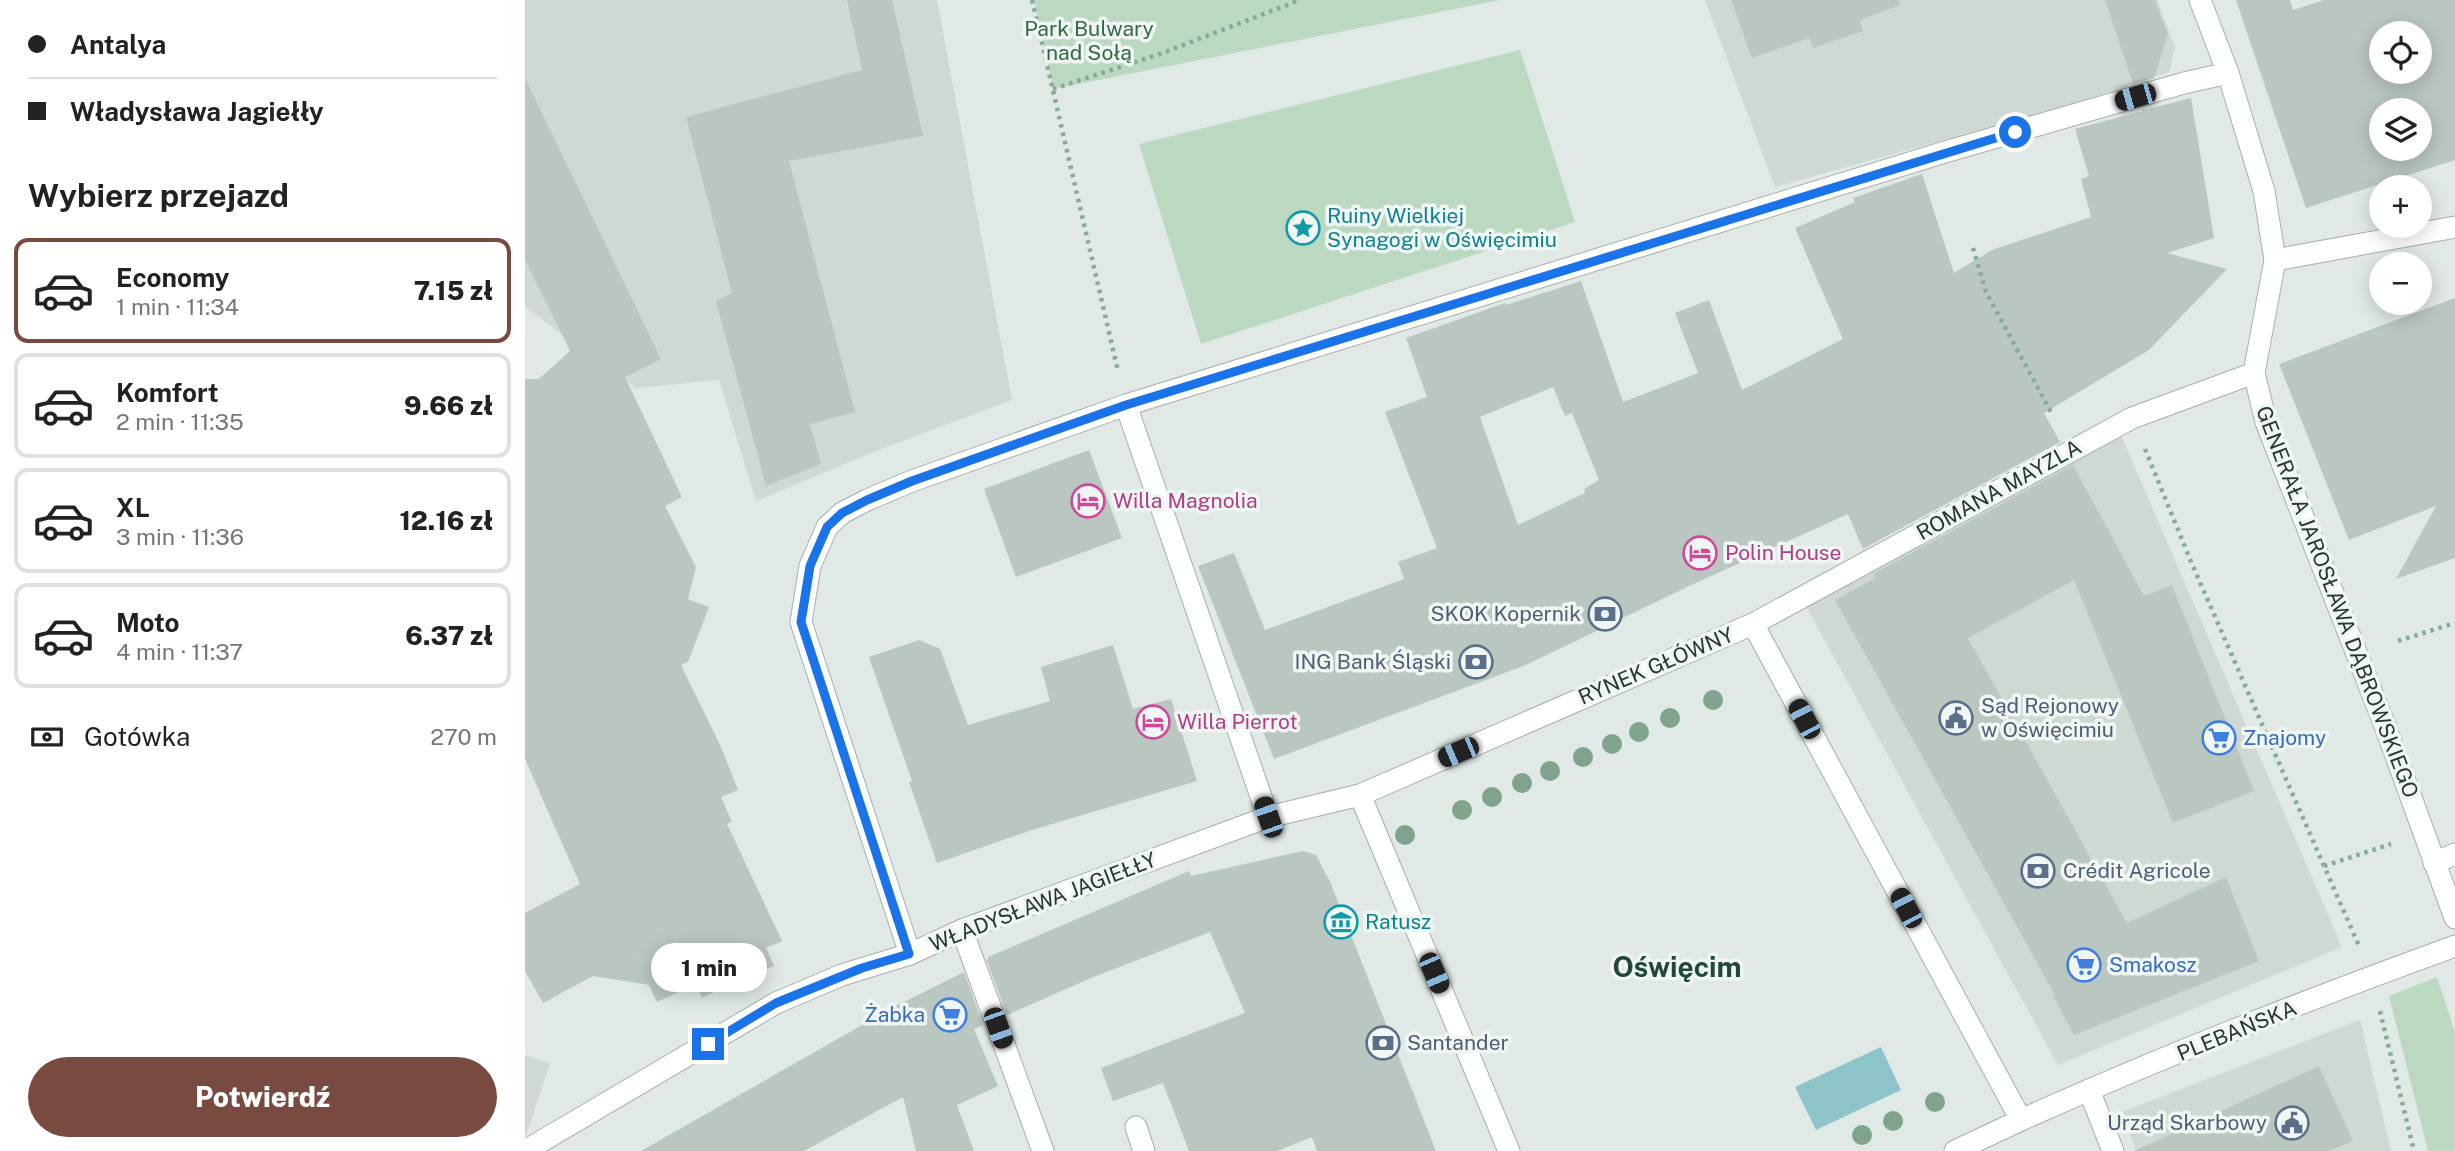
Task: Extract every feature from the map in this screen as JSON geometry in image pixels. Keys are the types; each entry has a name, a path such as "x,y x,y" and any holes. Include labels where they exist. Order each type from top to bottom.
{"street":[{"name":"GENERAŁA JAROSŁAWA DĄBROWSKIEGO","path":"2200,0 2228,73 2264,191 2276,260 2253,373 2266,422 2385,726 2455,918"},
{"path":"909,954 801,622 810,566 827,527 842,513 912,481 1126,405 1958,149 2184,83 2228,73"},
{"path":"2276,260 2455,227"},
{"name":"ROMANA MAYZLA","path":"1753,624 2132,418 2253,373"},
{"path":"1126,405 1268,817"},
{"name":"RYNEK GŁÓWNY","path":"1268,817 1360,795 1753,624 2021,1120"},
{"path":"1360,795 1509,1151"},
{"name":"WŁADYSŁAWA JAGIEŁŁY","path":"525,1151 776,1003 862,968 909,954 962,930 1268,817"},
{"path":"2434,863 2455,855"},
{"path":"962,930 1043,1151"},
{"name":"PLEBAŃSKA","path":"2021,1120 2372,976 2455,946"},
{"path":"2089,1090 2113,1151"},
{"path":"1955,1151 2021,1120"},
{"path":"1136,1127 1145,1151"}],"path":[{"path":"1033,0 1126,405"},
{"path":"1053,89 1160,54 1300,0"},
{"path":"1973,248 1986,292 2053,416"},
{"path":"2132,418 2192,564 2372,976 2414,1151"},
{"path":"2398,641 2455,623"},
{"path":"2324,866 2392,844"}],"shaded area":[{"path":"525,0 937,0 1012,400 881,449 756,501 719,380 636,388 525,307"},
{"path":"1705,0 2157,0 2175,47 2169,72 2079,102 1775,187"},
{"path":"2117,426 2342,947 2058,1065 1796,588"},
{"path":"2360,1020 2391,1151 2136,1151 2122,1112"},
{"path":"525,1055 550,1063 525,1139"}],"green space":[{"name":"Park Bulwary nad Sołą","path":"1034,0 1500,0 1053,89"},
{"path":"1520,50 1575,222 1201,344 1139,144"},
{"path":"2437,977 2455,1032 2455,1151 2428,1151 2389,996"}],"water":[{"path":"1881,1047 1901,1090 1816,1130 1795,1087"}],"building":[{"path":"847,0 892,0 923,136 789,161 855,412 810,424 821,464 766,486 716,301 732,293 686,117 862,70"},
{"path":"1731,0 1899,0 1900,5 1860,20 1863,31 1813,48 1809,38 1752,58"},
{"path":"2105,0 2155,0 2168,34 2154,78 2133,84"},
{"path":"2236,0 2290,0 2293,10 2324,0 2455,0 2455,160 2408,175 2369,175 2369,188 2306,208"},
{"path":"525,78 661,359 625,377 682,497 665,506 696,567 688,599 709,607 688,662 681,665 721,747 738,790 721,797 732,822 727,824 782,941 766,948 774,966 702,998 696,984 657,1002 649,985 593,976 543,1003 525,971 525,913 580,884 525,759 525,379 539,379 570,351 525,260"},
{"path":"2191,98 2214,238 2167,253 2227,269 2149,350 2044,413 2060,442 1863,549 1848,514 1689,586 1526,665 1274,759 1198,566 1234,553 1265,630 1404,579 1398,562 1437,548 1385,412 1427,397 1406,338 1505,303 1506,305 1581,281 1623,402 1698,373 1675,313 1709,300 1742,390 1843,339 1795,228 1855,202 1853,198 1922,174 1954,273 1992,250 2091,217 2081,179 2089,176 2075,129 2143,111 2145,108 2144,110","holes":["1553,387 1565,416 1572,413 1599,480 1584,489 1585,493 1518,525 1480,417"]},
{"path":"2455,298 2455,558 2396,579 2436,506 2349,540 2279,364 2410,315 2432,315 2432,307"},
{"path":"1089,450 1122,538 1016,577 984,489"},
{"path":"2073,465 2144,596 2172,585 2254,791 2173,823 2074,580 1968,638 2127,923 2226,877 2259,961 2074,1035 2053,996 2055,995 1835,600 1875,578 1873,574"},
{"path":"919,640 940,649 968,725 1050,701 1041,667 1113,645 1133,709 1171,699 1197,781 1032,830 937,863 869,657"},
{"path":"1303,851 1316,855 1331,884 1436,1151 1317,1151 1312,1137 1277,1151 1189,1151 1163,1083 1113,1101 1101,1068 1245,1013 1210,932 1096,976 1007,1015 987,961 988,957 1189,871 1191,876"},
{"path":"964,972 983,1025 974,1029 998,1086 957,1105 974,1151 916,1151 903,1097 804,1151 641,1151 892,1008"},
{"name":"Urząd Skarbowy","path":"2319,1066 2353,1141 2329,1151 2134,1151"}],"place":[{"name":"Ruiny Wielkiej Synagogi w Oświęcimiu","path":"1303,228"},
{"name":"Willa Magnolia","path":"1088,501"},
{"name":"Polin House","path":"1700,553"},
{"name":"SKOK Kopernik","path":"1605,614"},
{"name":"ING Bank Śląski","path":"1476,662"},
{"name":"Sąd Rejonowy w Oświęcimiu","path":"1956,718"},
{"name":"Willa Pierrot","path":"1153,722"},
{"name":"Znajomy","path":"2219,738"},
{"name":"Crédit Agricole","path":"2038,871"},
{"name":"Ratusz","path":"1341,922"},
{"name":"Smakosz","path":"2084,965"},
{"name":"Żabka","path":"950,1015"},
{"name":"Santander","path":"1383,1043"},
{"name":"Urząd Skarbowy","path":"2292,1123"}],"district":[{"name":"Oświęcim","path":"1677,967"}],"route":[{"path":"708,1044 776,1003 842,975 909,954 801,622 810,566 827,527 842,513 912,481 1126,405 2015,132"}]}
